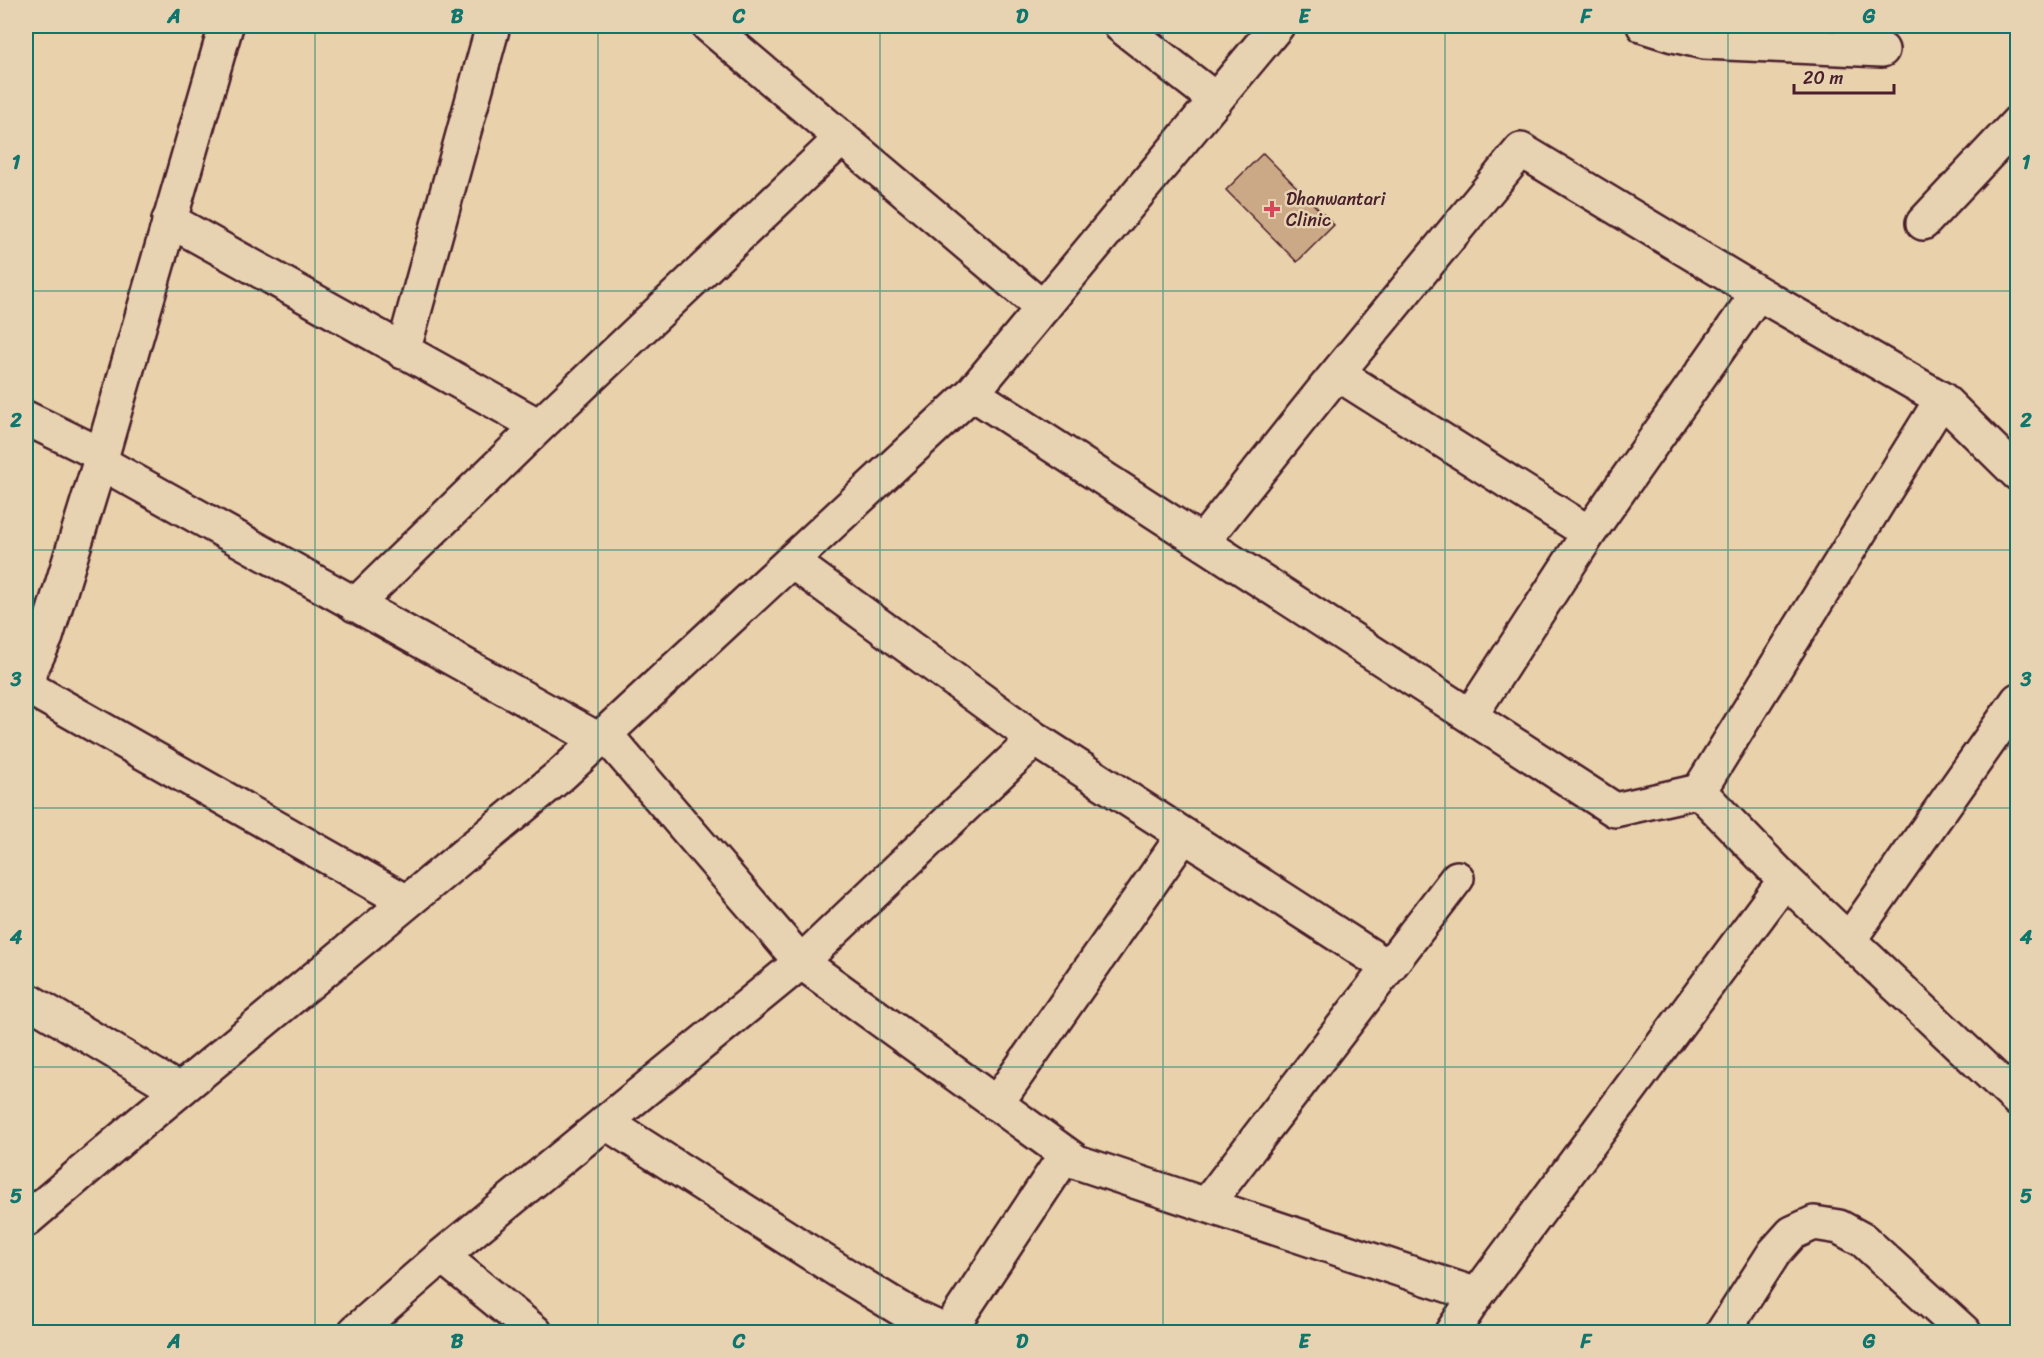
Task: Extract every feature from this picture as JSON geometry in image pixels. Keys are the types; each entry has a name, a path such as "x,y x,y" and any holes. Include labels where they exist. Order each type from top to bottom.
{"street":[{"path":"29,662 46,637 101,458 226,26"},
{"path":"403,352 493,26"},
{"path":"709,26 1043,308"},
{"path":"1122,26 1216,100"},
{"path":"26,1220 179,1090 562,774 972,393 1277,26"},
{"path":"1644,26 1704,42 1882,50"},
{"path":"1923,223 2014,133"},
{"path":"355,605 539,426 842,138"},
{"path":"1202,542 1521,150 1942,399 2018,474"},
{"path":"169,220 539,426"},
{"path":"1470,716 1589,533 1758,292"},
{"path":"1338,374 1589,533"},
{"path":"972,393 1615,810 1699,791 1942,399"},
{"path":"26,418 101,458 355,605 602,737 801,962 1077,1162 1477,1295"},
{"path":"791,561 1035,739 1388,967"},
{"path":"26,686 407,902"},
{"path":"1849,940 2018,700"},
{"path":"355,1332 442,1256 801,962 1035,739"},
{"path":"1699,791 1785,880 1849,940 2012,1083"},
{"path":"996,1104 1184,835"},
{"path":"1207,1204 1457,878"},
{"path":"1452,1332 1477,1295 1785,880"},
{"path":"26,999 179,1090"},
{"path":"605,1122 839,1271 914,1317 947,1332 1066,1155"},
{"path":"1723,1332 1774,1253 1792,1233 1814,1223 1839,1227 1863,1240 1964,1332"},
{"path":"442,1256 535,1332"}],"building":[{"path":"1263,153 1334,225 1297,262 1226,190"}],"place":[{"name":"Dhanwantari Clinic","path":"1272,209"}]}
